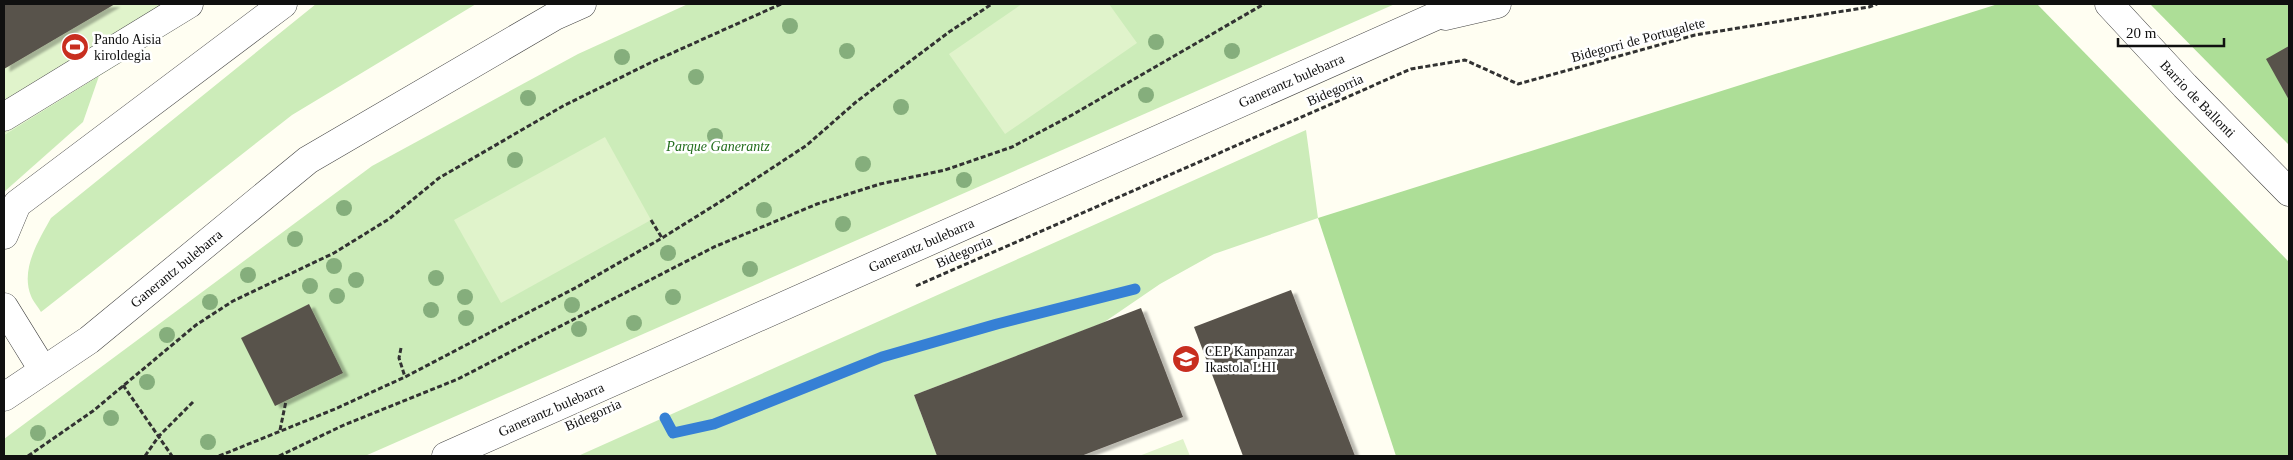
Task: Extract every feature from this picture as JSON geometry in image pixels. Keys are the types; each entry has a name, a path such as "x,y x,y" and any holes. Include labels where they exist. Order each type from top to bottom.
{"street":[{"path":"4,117 189,4"},
{"path":"4,235 17,204 282,4"},
{"name":"Ganerantz bulebarra","path":"4,397 89,340 308,160 555,16 582,4"},
{"path":"1426,20 1463,4"},
{"path":"1426,20 1497,4"},
{"name":"Barrio de Ballonti","path":"2109,4 2185,86 2289,192"},
{"name":"Ganerantz bulebarra","path":"446,456 1426,20"},
{"path":"4,307 43,370"}],"path":[{"path":"28,456 93,411 196,325 233,301 334,253 389,219 439,178 563,106 650,63 781,4"},
{"path":"219,456 404,377 577,287 662,238 732,195 807,145 856,102 949,32 992,4"},
{"path":"279,456 344,425 458,379 714,247 826,202 880,184 946,170 1012,147 1072,115 1264,4"},
{"name":"Bidegorri de Portugalete","path":"1410,69 1465,60 1518,84 1695,35 1869,7 1877,4"},
{"name":"Bidegorria","path":"909,288 1410,69"},
{"path":"651,220 662,238"},
{"path":"401,348 399,358 404,377"},
{"path":"123,384 172,456"},
{"path":"280,431 286,401"},
{"path":"144,456 159,436 192,402"}],"green space":[{"name":"Pando Aisia kiroldegia","path":"4,4 183,4 193,18 4,135"},
{"path":"316,4 476,4 292,115 41,312 31,296 28,286 29,265 32,255 51,218"},
{"name":"Parque Ganerantz","path":"688,4 1395,4 365,456 4,456 4,439 372,166 578,54"},
{"path":"1022,4 1109,4 1137,43 1005,134 949,54"},
{"path":"1998,4 2037,4 2289,262 2289,456 1396,456 1318,218"},
{"path":"2150,4 2289,4 2289,145"},
{"path":"99,76 83,122 4,192 4,135"},
{"path":"1306,130 1318,218 1214,254 1160,284 1103,323 914,395 937,456 578,456"},
{"path":"605,137 651,220 501,303 454,220"},
{"path":"1183,439 1190,456 1139,456"}],"building":[{"path":"4,4 115,4 4,69"},
{"path":"2289,46 2289,100 2266,59"},
{"path":"1291,290 1355,456 1243,456 1194,327"},
{"path":"309,304 343,373 275,406 241,338"},
{"path":"1141,308 1183,417 1081,456 937,456 914,395"}],"waterway":[{"path":"665,418 673,433 714,424 882,357 997,324 1135,289"}],"place":[{"name":"Pando Aisia kiroldegia","path":"75,47"},
{"name":"CEP Kanpanzar Ikastola LHI","path":"1186,359"}]}
